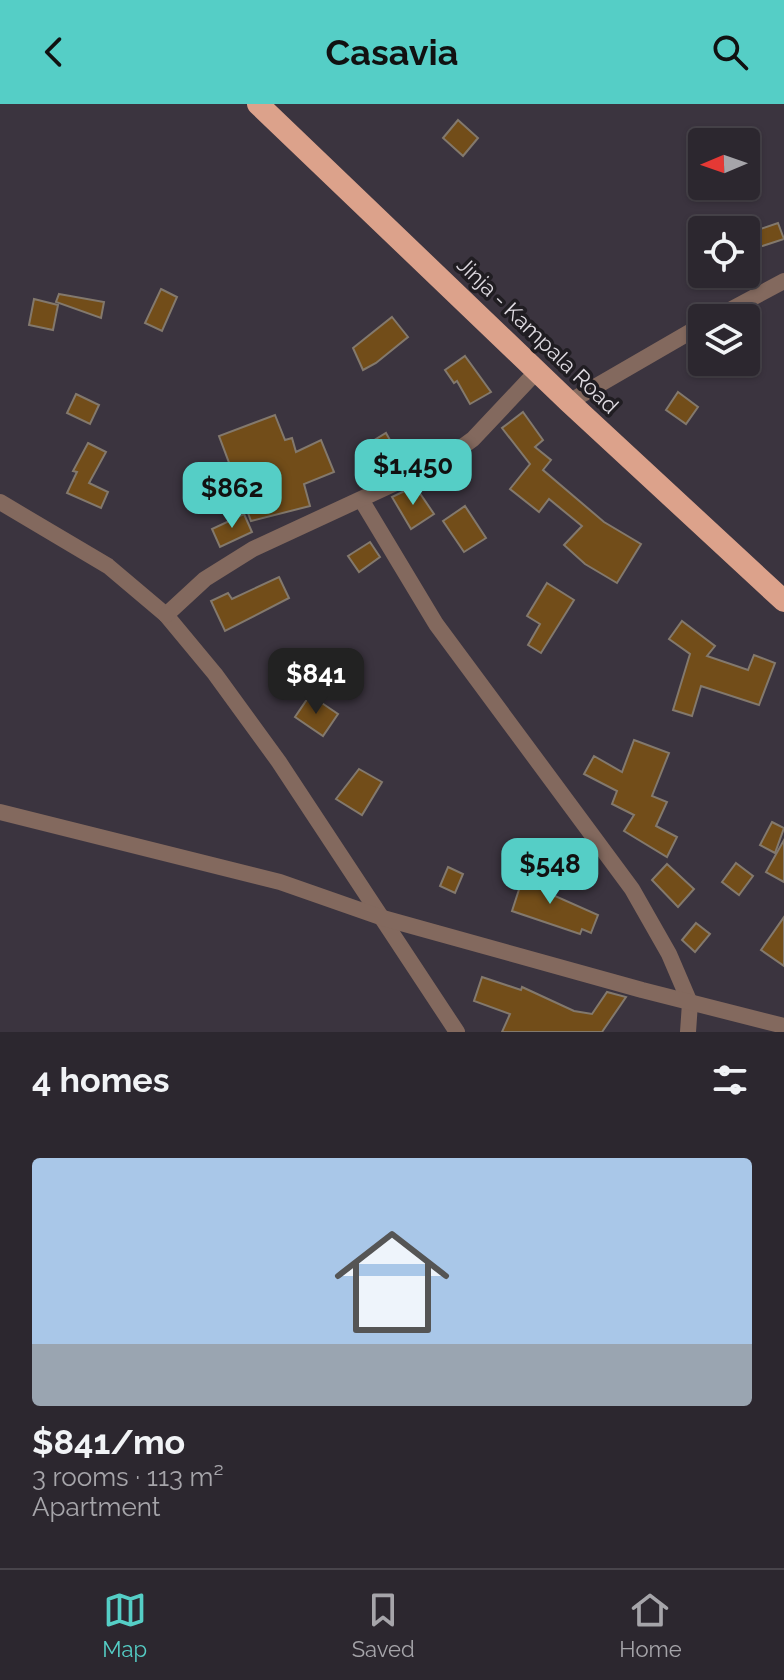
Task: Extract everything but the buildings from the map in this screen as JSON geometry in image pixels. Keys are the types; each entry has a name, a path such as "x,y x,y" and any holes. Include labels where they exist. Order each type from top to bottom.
{"highway":[{"name":"Jinja - Kampala Road","path":"258,104 569,402 784,601"}],"street":[{"path":"741,304 784,281"},
{"path":"569,402 688,333"},
{"path":"166,615 205,579 253,549 443,461 473,439 538,370"},
{"path":"362,501 436,624 632,889 669,954 690,1003 688,1032"},
{"path":"0,502 108,566 166,615 215,674 279,762 457,1032"},
{"path":"0,812 280,882 383,918 784,1026"}]}
